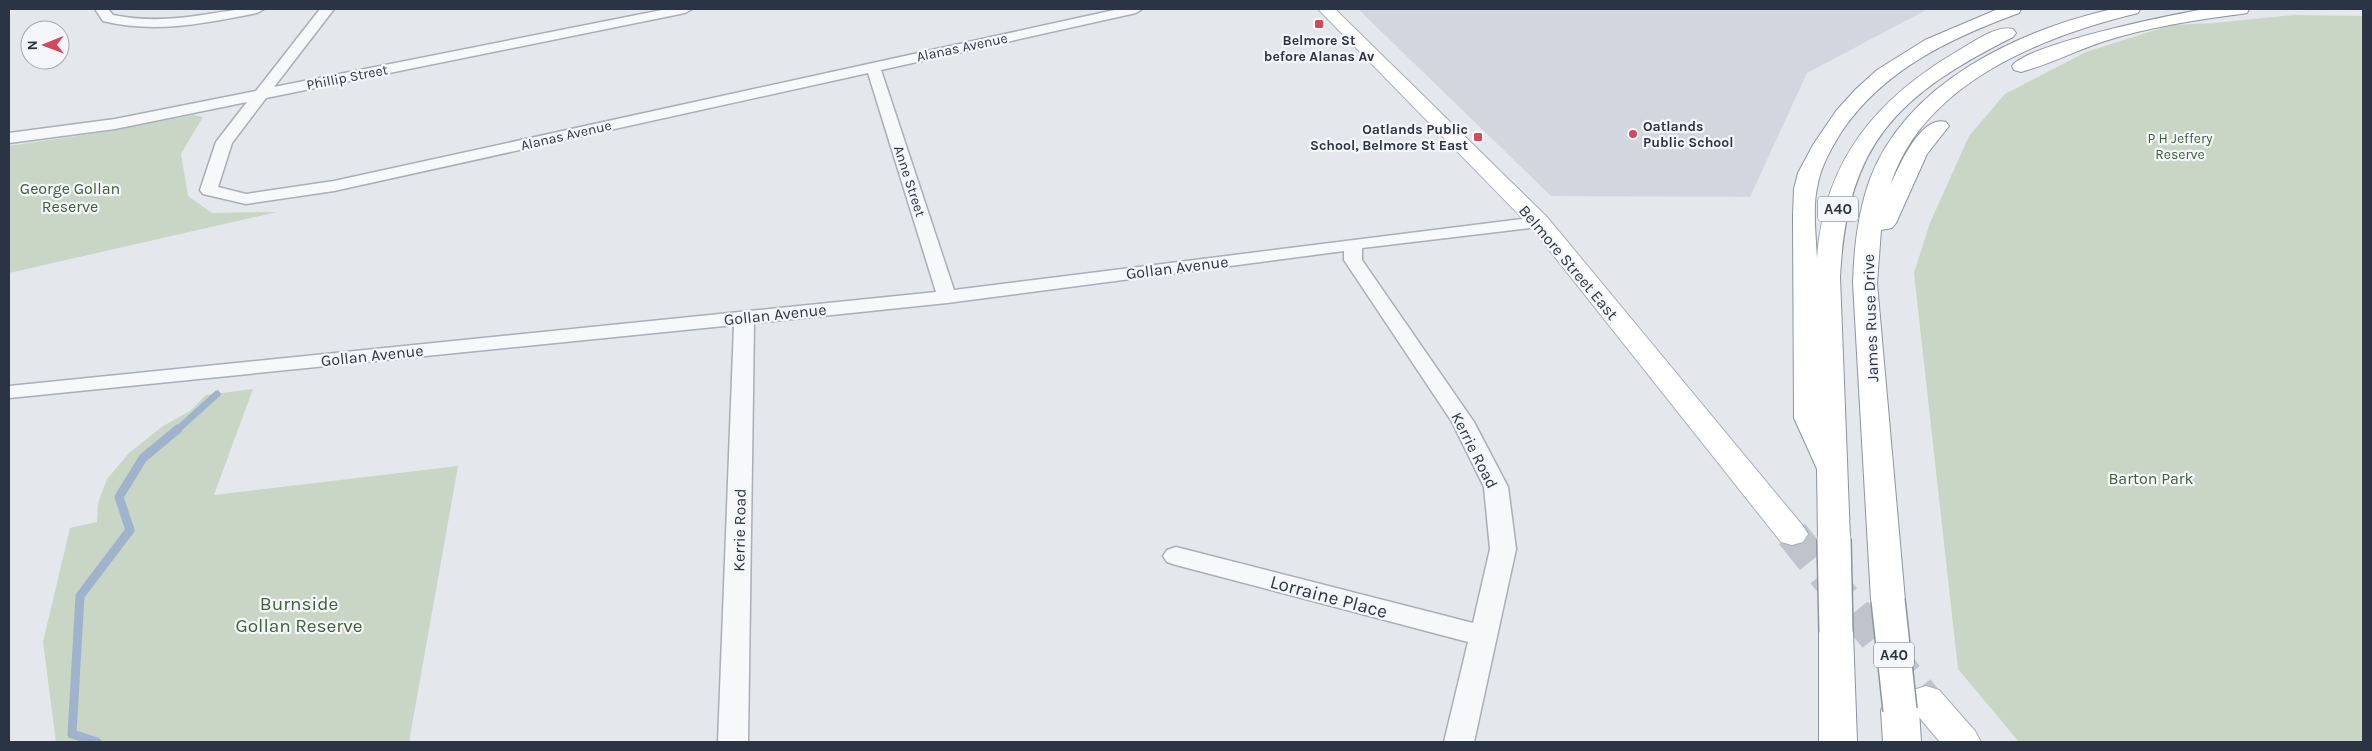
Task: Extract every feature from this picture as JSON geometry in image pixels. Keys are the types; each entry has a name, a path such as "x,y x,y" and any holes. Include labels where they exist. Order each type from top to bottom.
{"main road":[{"name":"Belmore Street East","path":"1326,9 1539,222 1792,534"},
{"path":"1832,470 1808,418 1804,215 1806,184 1818,152 1833,128 1874,81 1926,45 2012,9"},
{"name":"A40","path":"1838,742 1828,277 1831,235 1850,168 1865,142 1885,115 1931,74 1957,57 2016,29 2080,9"},
{"name":"James Ruse Drive","path":"1909,717 1888,600 1867,322 1866,254 1874,207 1883,176 1897,147 1939,98 1985,65 2050,33 2132,9"},
{"path":"1866,254 1890,211 1917,152 1958,105 1982,88 2009,71 2044,56 2111,33 2186,16 2241,9"},
{"path":"1909,717 1962,742"}],"street":[{"path":"102,9 108,18 130,24 168,24 257,9"},
{"name":"Alanas Avenue","path":"328,9 224,142 209,190 246,199 334,186 1136,9"},
{"name":"Phillip Street","path":"9,138 115,124 685,9"},
{"name":"Anne Street","path":"873,66 947,296"},
{"name":"Gollan Avenue","path":"9,392 947,296 1539,222"},
{"name":"Kerrie Road","path":"1353,244 1353,260 1463,422 1496,487 1503,549 1459,742"},
{"name":"Kerrie Road","path":"733,742 744,317"},
{"name":"Lorraine Place","path":"1176,556 1483,636"}],"shaded area":[{"name":"Oatlands Public School","path":"1358,9 1928,9 1807,73 1750,197 1551,196"}],"green space":[{"name":"Barton Park","path":"2293,15 2363,16 2363,742 2019,742 1958,669 1914,273 1930,223 1969,136 2005,94 2086,52 2171,25 2214,23"},
{"name":"George Gollan Reserve","path":"193,115 203,117 181,154 188,196 212,213 277,212 9,273 9,146 97,133"},
{"name":"Burnside Gollan Reserve","path":"253,389 214,495 458,466 409,742 56,742 43,642 70,528 97,522 98,503 107,479 129,453 163,426 190,411 206,395"}],"waterway":[{"path":"177,430 217,394"},
{"path":"97,742 72,734 80,596 130,530 119,497 143,458 178,429"}],"tunnel":[{"path":"1792,534 1926,700"}],"place":[{"name":"Belmore St before Alanas Av","path":"1319,24"},
{"name":"Oatlands Public School","path":"1633,134"},
{"name":"Oatlands Public School, Belmore St East","path":"1478,137"}],"park label":[{"name":"P H Jeffery Reserve","path":"2180,146"}]}
